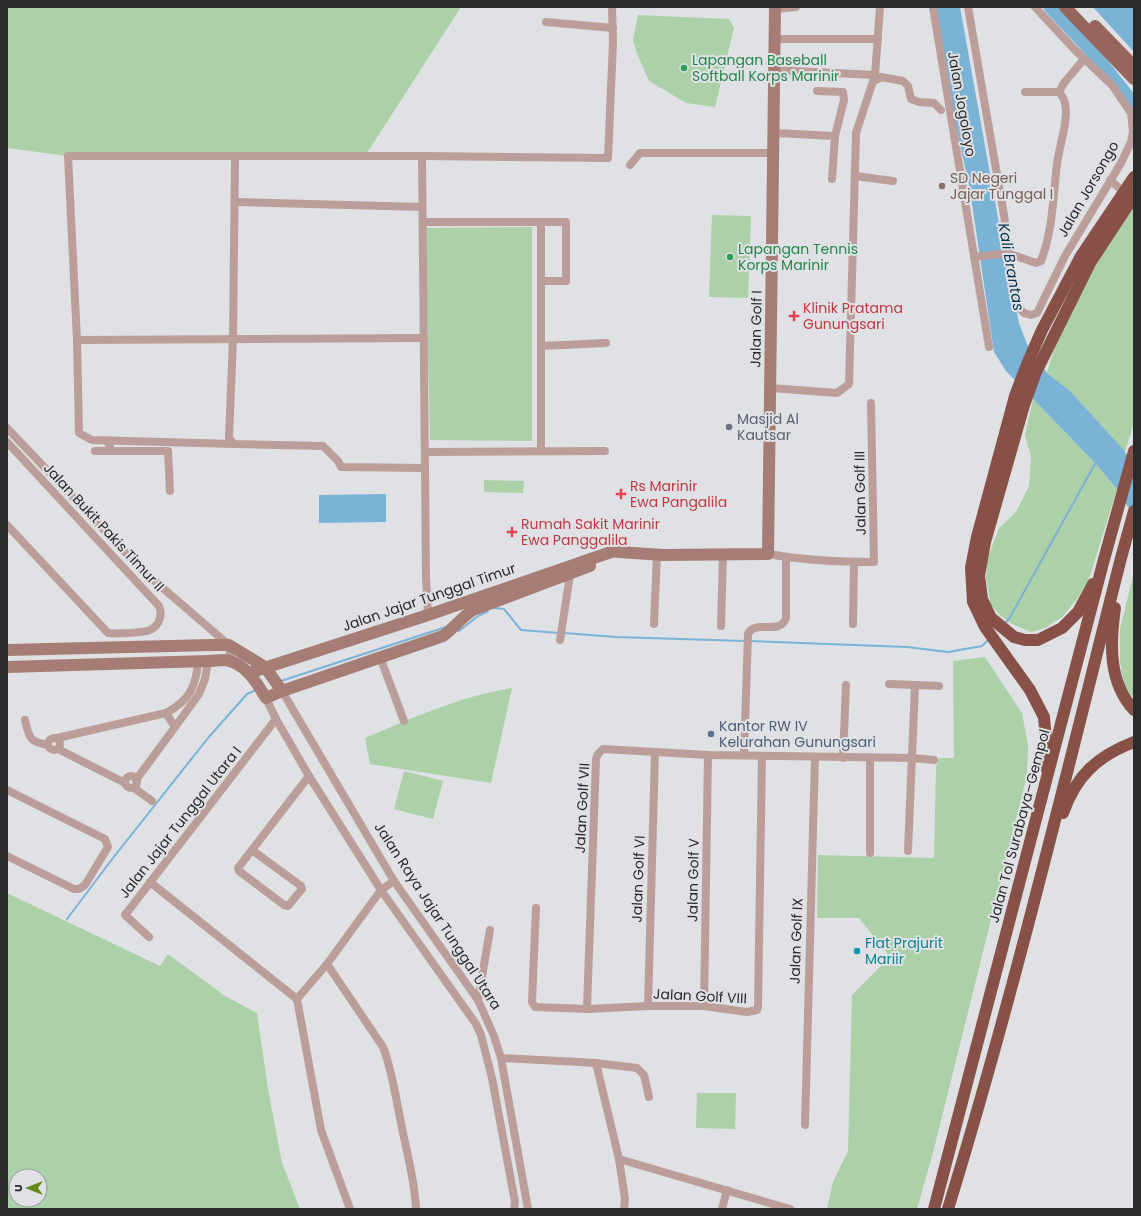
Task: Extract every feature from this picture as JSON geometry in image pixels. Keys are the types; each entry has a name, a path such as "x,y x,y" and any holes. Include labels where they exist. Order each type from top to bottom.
{"highway":[{"path":"1028,854 1045,779 1046,740 1044,717 1030,690 998,643 988,622 982,599 979,576 981,560 1024,405 1036,372 1090,262 1130,196 1134,177"},
{"path":"1103,563 1078,612 1062,628 1038,640 1025,640 1014,637 988,622 973,602 971,568 977,537 1015,396 1042,330 1081,256 1130,196"},
{"name":"Jalan Tol Surabaya–Gempol","path":"934,1209 1103,563 1134,452"},
{"path":"948,1209 1038,886 1134,511"},
{"path":"1121,558 1113,625 1112,660 1117,682 1126,702 1134,710"},
{"path":"1038,886 1068,799 1083,774 1100,759 1120,747 1134,742"}],"main road":[{"path":"1065,7 1134,79"},
{"path":"1076,7 1134,66"},
{"name":"Jalan Golf I","path":"768,554 775,8"},
{"name":"Jalan Jajar Tunggal Timur","path":"264,696 281,689 443,636 466,614 473,610 614,550 619,552 657,554 768,554"},
{"name":"Jalan Jajar Tunggal Timur","path":"250,674 569,570"},
{"path":"7,650 212,644 229,645 266,668"},
{"path":"24,649 20,658 24,666"},
{"path":"7,667 203,662 224,660 231,662 250,674"},
{"name":"Jalan Raya Jajar Tunggal Utara","path":"266,668 281,689"},
{"name":"Jalan Raya Jajar Tunggal Utara","path":"250,674 264,696"}],"street":[{"path":"425,468 341,467 338,461 323,446 107,441 92,440 79,433 77,340 68,156 422,156 608,158 613,28 612,7"},
{"path":"775,8 796,7"},
{"path":"771,388 837,393 850,384 856,133 875,78 880,7"},
{"name":"Jalan Jogoloyo","path":"932,7 976,257 989,347"},
{"path":"968,7 1008,253"},
{"name":"Jalan Jorsongo","path":"1008,253 1017,300 1024,313 1031,315 1037,313 1065,256 1121,163 1131,142 1133,131 1132,119 1128,106 1112,85 1084,59 1035,7"},
{"path":"546,22 613,28"},
{"path":"775,39 878,39"},
{"path":"1059,92 1064,82 1084,59"},
{"path":"775,70 875,78 881,77 903,81 908,86 911,98 919,102 934,103 941,110"},
{"path":"817,91 843,92 844,100 835,136 832,179"},
{"path":"1025,92 1059,92"},
{"path":"976,257 1008,253 1038,263 1041,261 1051,223 1057,164 1066,112 1062,95 1059,92"},
{"path":"774,133 835,136"},
{"path":"630,165 640,153 774,153"},
{"path":"234,444 229,438 233,339 235,156"},
{"path":"422,156 428,615"},
{"path":"855,176 893,181"},
{"path":"1110,180 1130,196"},
{"path":"235,202 422,207"},
{"path":"423,222 566,222 566,281 541,281"},
{"path":"541,222 541,451"},
{"path":"77,340 424,338"},
{"path":"541,346 606,343"},
{"name":"Jalan Golf III","path":"768,554 786,557 874,562 871,403"},
{"path":"7,428 143,571 229,645 231,662"},
{"path":"107,441 112,451"},
{"name":"Jalan Bukit Pakis Timur II","path":"7,442 159,606 161,612 160,618 151,629 145,631 108,634 7,525"},
{"path":"425,452 605,450"},
{"path":"95,451 168,451 170,491"},
{"path":"654,624 657,554"},
{"path":"721,626 723,554"},
{"path":"744,755 748,634 750,630 754,628 780,626 785,623 786,557"},
{"path":"853,624 854,562"},
{"path":"560,640 569,570"},
{"path":"380,657 404,721"},
{"path":"48,745 51,738 57,738 166,713 178,707 186,700 203,662"},
{"path":"25,720 29,736 32,740 37,743 48,745 50,749 58,749 125,783 127,787 135,784 199,694 206,679 203,662"},
{"path":"889,684 939,686"},
{"path":"843,758 846,685"},
{"path":"908,851 915,685"},
{"name":"Jalan Raya Jajar Tunggal Utara","path":"264,696 308,776 381,890 476,1024 481,1035 492,1078 514,1206 527,1205 501,1058 490,1025 478,1000 394,881 281,689"},
{"path":"166,713 175,727"},
{"name":"Jalan Jajar Tunggal Utara I","path":"149,937 125,915 276,719"},
{"path":"57,738 60,743 58,749"},
{"name":"Jalan Golf VII","path":"587,1009 596,759 598,754 603,749 762,756 913,758 934,760"},
{"name":"Jalan Golf VI","path":"648,1006 655,752"},
{"name":"Jalan Golf V","path":"704,1006 708,754"},
{"name":"Jalan Golf VIII","path":"536,908 532,1002 535,1007 587,1009 648,1006 704,1006 747,1012 755,1011 758,1007 762,756"},
{"name":"Jalan Golf IX","path":"805,1125 815,757"},
{"path":"870,758 870,853"},
{"path":"252,850 301,886 302,889 288,906 284,905 239,871 238,868 308,776"},
{"path":"135,784 152,801"},
{"path":"7,790 105,839 108,847 85,885 79,889 7,856"},
{"path":"297,1000 327,964 381,890 394,881"},
{"path":"150,882 297,1000 321,1130 350,1209"},
{"path":"478,1000 490,930"},
{"path":"327,964 383,1047 388,1060 412,1174 416,1209"},
{"path":"501,1058 596,1063 632,1067 640,1070 645,1079 649,1097"},
{"path":"596,1063 619,1159 625,1199 624,1209"},
{"path":"619,1159 790,1209"},
{"path":"722,1209 727,1190"}],"green space":[{"path":"7,7 461,7 365,156 68,156 7,148"},
{"name":"Lapangan Baseball Softball Korps Marinir","path":"638,15 729,19 734,28 715,107 686,103 649,81 633,40"},
{"path":"1134,207 1134,422 1125,452 1069,390 1047,373 1054,350 1072,307 1095,266"},
{"name":"Lapangan Tennis Korps Marinir","path":"712,215 751,216 748,298 709,297"},
{"path":"532,227 532,441 430,440 425,228"},
{"path":"1033,399 1094,462 1117,489 1089,579 1077,599 1062,617 1045,628 1031,632 1012,624 1001,616 991,605 986,579 988,557 999,528 1016,512 1029,486 1031,457 1025,435"},
{"path":"484,480 524,481 523,493 484,492"},
{"path":"1134,572 1134,699 1124,685 1120,661 1120,629"},
{"path":"985,657 1022,713 1028,745 1027,775 934,1149 917,1209 827,1209 833,1182 848,1151 852,995 890,957 859,918 817,918 818,855 934,858 936,767 939,758 954,758 953,661"},
{"path":"512,688 491,783 370,764 365,738 456,702 474,696"},
{"path":"404,771 443,781 433,819 394,809"},
{"path":"7,893 160,966 168,954 225,996 257,1013 268,1089 282,1163 300,1209 7,1209"},
{"path":"697,1093 736,1093 735,1129 696,1128"}],"water":[{"path":"935,7 960,7 1000,229 1019,323 1027,344 1047,373 1069,390 1122,448 1134,465 1134,517 1117,489 1094,462 1006,371 994,352 970,190 955,121"},
{"path":"1093,7 1134,7 1134,52"},
{"path":"386,494 386,522 319,523 319,495"}],"waterway":[{"path":"1050,7 1096,56 1134,104"},
{"path":"1005,623 1009,619 1096,462"},
{"path":"494,608 504,609 521,630 559,633"},
{"path":"457,630 459,631 478,616 488,611"},
{"path":"281,681 446,627"},
{"path":"564,633 616,637 745,641"},
{"path":"749,641 907,647 948,652 982,646 989,639"},
{"path":"67,919 208,738 247,694 256,690"}],"place":[{"name":"Lapangan Baseball Softball Korps Marinir","path":"684,68"},
{"name":"SD Negeri Jajar Tunggal I","path":"942,186"},
{"name":"Lapangan Tennis Korps Marinir","path":"730,257"},
{"name":"Klinik Pratama Gunungsari","path":"794,316"},
{"name":"Masjid Al Kautsar","path":"729,427"},
{"name":"Rs Marinir Ewa Pangalila","path":"621,494"},
{"name":"Rumah Sakit Marinir Ewa Panggalila","path":"512,532"},
{"name":"Kantor RW IV Kelurahan Gunungsari","path":"711,734"},
{"name":"Flat Prajurit Mariir","path":"857,951"}],"water label":[{"name":"Kali Brantas","path":"1011,267"}]}
